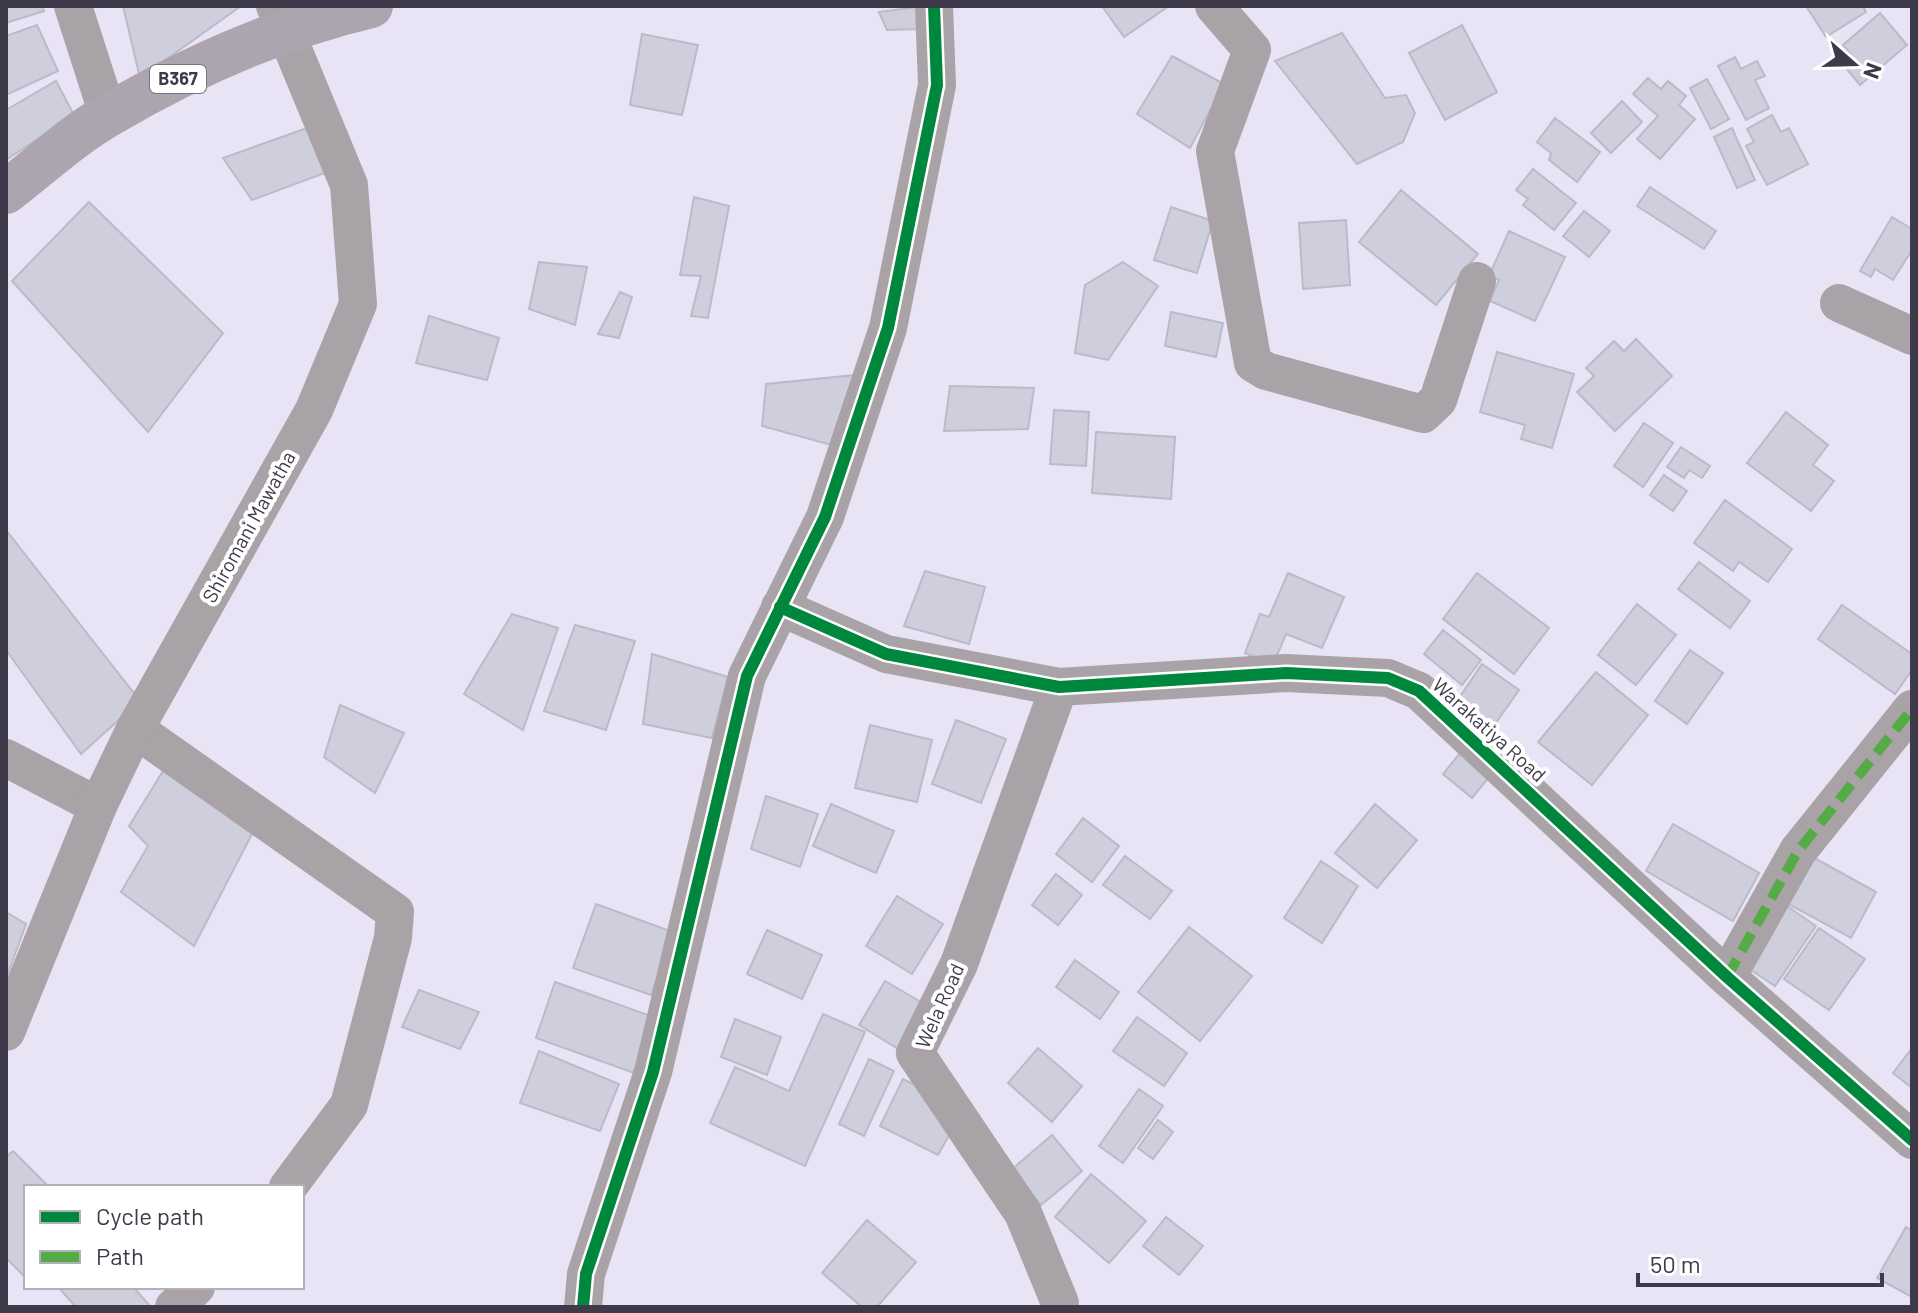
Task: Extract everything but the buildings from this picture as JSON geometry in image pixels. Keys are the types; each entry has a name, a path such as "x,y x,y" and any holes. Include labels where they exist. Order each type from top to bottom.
{"main road":[{"name":"B367","path":"6,192 108,115 281,17 371,6"}],"street":[{"path":"73,6 108,115"},
{"path":"583,1307 586,1274 653,1072 747,676 825,517 888,328 937,85 934,6"},
{"path":"1214,6 1252,50 1215,151 1253,363 1266,371 1423,414 1438,400 1477,281"},
{"name":"Shiromani Mawatha","path":"6,1032 98,806 135,729 314,410 358,304 349,185 281,17"},
{"path":"1839,303 1912,336"},
{"name":"Warakatiya Road","path":"780,607 886,654 1059,687 1286,673 1388,678 1419,691 1727,977 1912,1140"},
{"name":"Wela Road","path":"1059,687 959,964 915,1053 1023,1213 1060,1303"},
{"path":"1727,977 1798,851 1908,721"},
{"path":"135,729 395,912 393,938 349,1105 289,1185"},
{"path":"6,758 98,806"},
{"path":"174,1307 194,1289"}],"marked path":[{"path":"1727,977 1798,851 1912,709"}],"cycle path":[{"path":"583,1307 586,1274 653,1072 747,676 825,517 888,328 937,85 934,6"},
{"path":"780,607 886,654 1059,687 1286,673 1388,678 1419,691 1727,977 1912,1140"}]}
